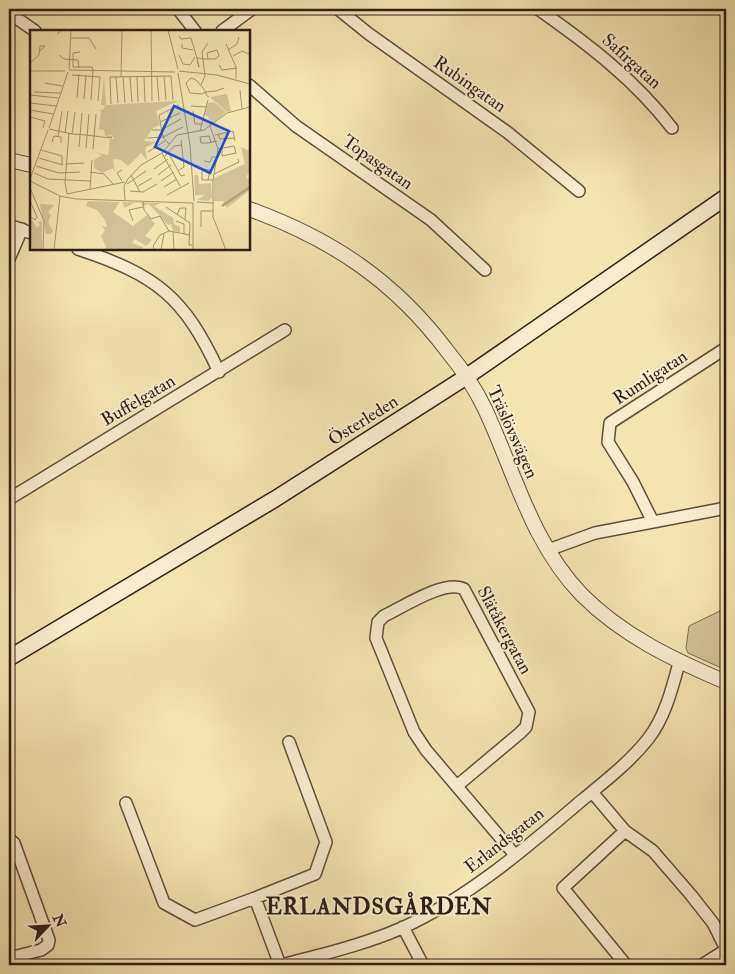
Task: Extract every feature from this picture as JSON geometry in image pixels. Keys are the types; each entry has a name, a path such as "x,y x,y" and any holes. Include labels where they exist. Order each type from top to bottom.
{"main road":[{"name":"Österleden","path":"9,658 274,499 466,377 726,197"}],"street":[{"path":"178,9 194,30"},
{"path":"223,30 252,9"},
{"name":"Rubingatan","path":"338,9 369,34 507,132 579,191"},
{"name":"Safirgatan","path":"538,9 625,76 656,106 672,128"},
{"path":"723,9 726,12"},
{"path":"9,13 34,30"},
{"name":"Topasgatan","path":"250,87 296,126 431,220 485,270"},
{"path":"9,160 30,165"},
{"name":"Träslövsvägen","path":"250,209 328,244 370,271 425,322 466,377 485,408 522,500 548,550 582,594 614,623 679,662 726,682"},
{"path":"9,225 27,231 9,259"},
{"path":"81,250 117,262 144,275 166,291 183,311 219,372"},
{"name":"Buffelgatan","path":"9,499 285,330"},
{"name":"Rumligatan","path":"652,522 633,482 608,442 610,423 726,348"},
{"path":"548,550 595,533 726,508"},
{"name":"Slätåkergatan","path":"458,785 526,727 529,712 464,589 457,586 446,586 384,616 378,622 376,631 414,732 426,750 458,785 514,855"},
{"name":"Erlandsgatan","path":"281,965 342,949 402,927 467,891 592,792 633,756 658,724 670,696 679,662"},
{"path":"126,803 164,903 196,920 255,898 315,874 326,842 289,742"},
{"path":"592,792 625,831 653,851 713,923 726,949 702,965"},
{"path":"625,831 563,888 626,965"},
{"path":"9,839 14,843 49,940 48,945 42,950 9,958"},
{"path":"255,898 281,965"},
{"path":"402,927 423,965"}],"shaded area":[{"path":"726,608 726,670 688,653 686,648 689,626"}],"district":[{"name":"ERLANDSGÅRDEN","path":"379,906"}]}
